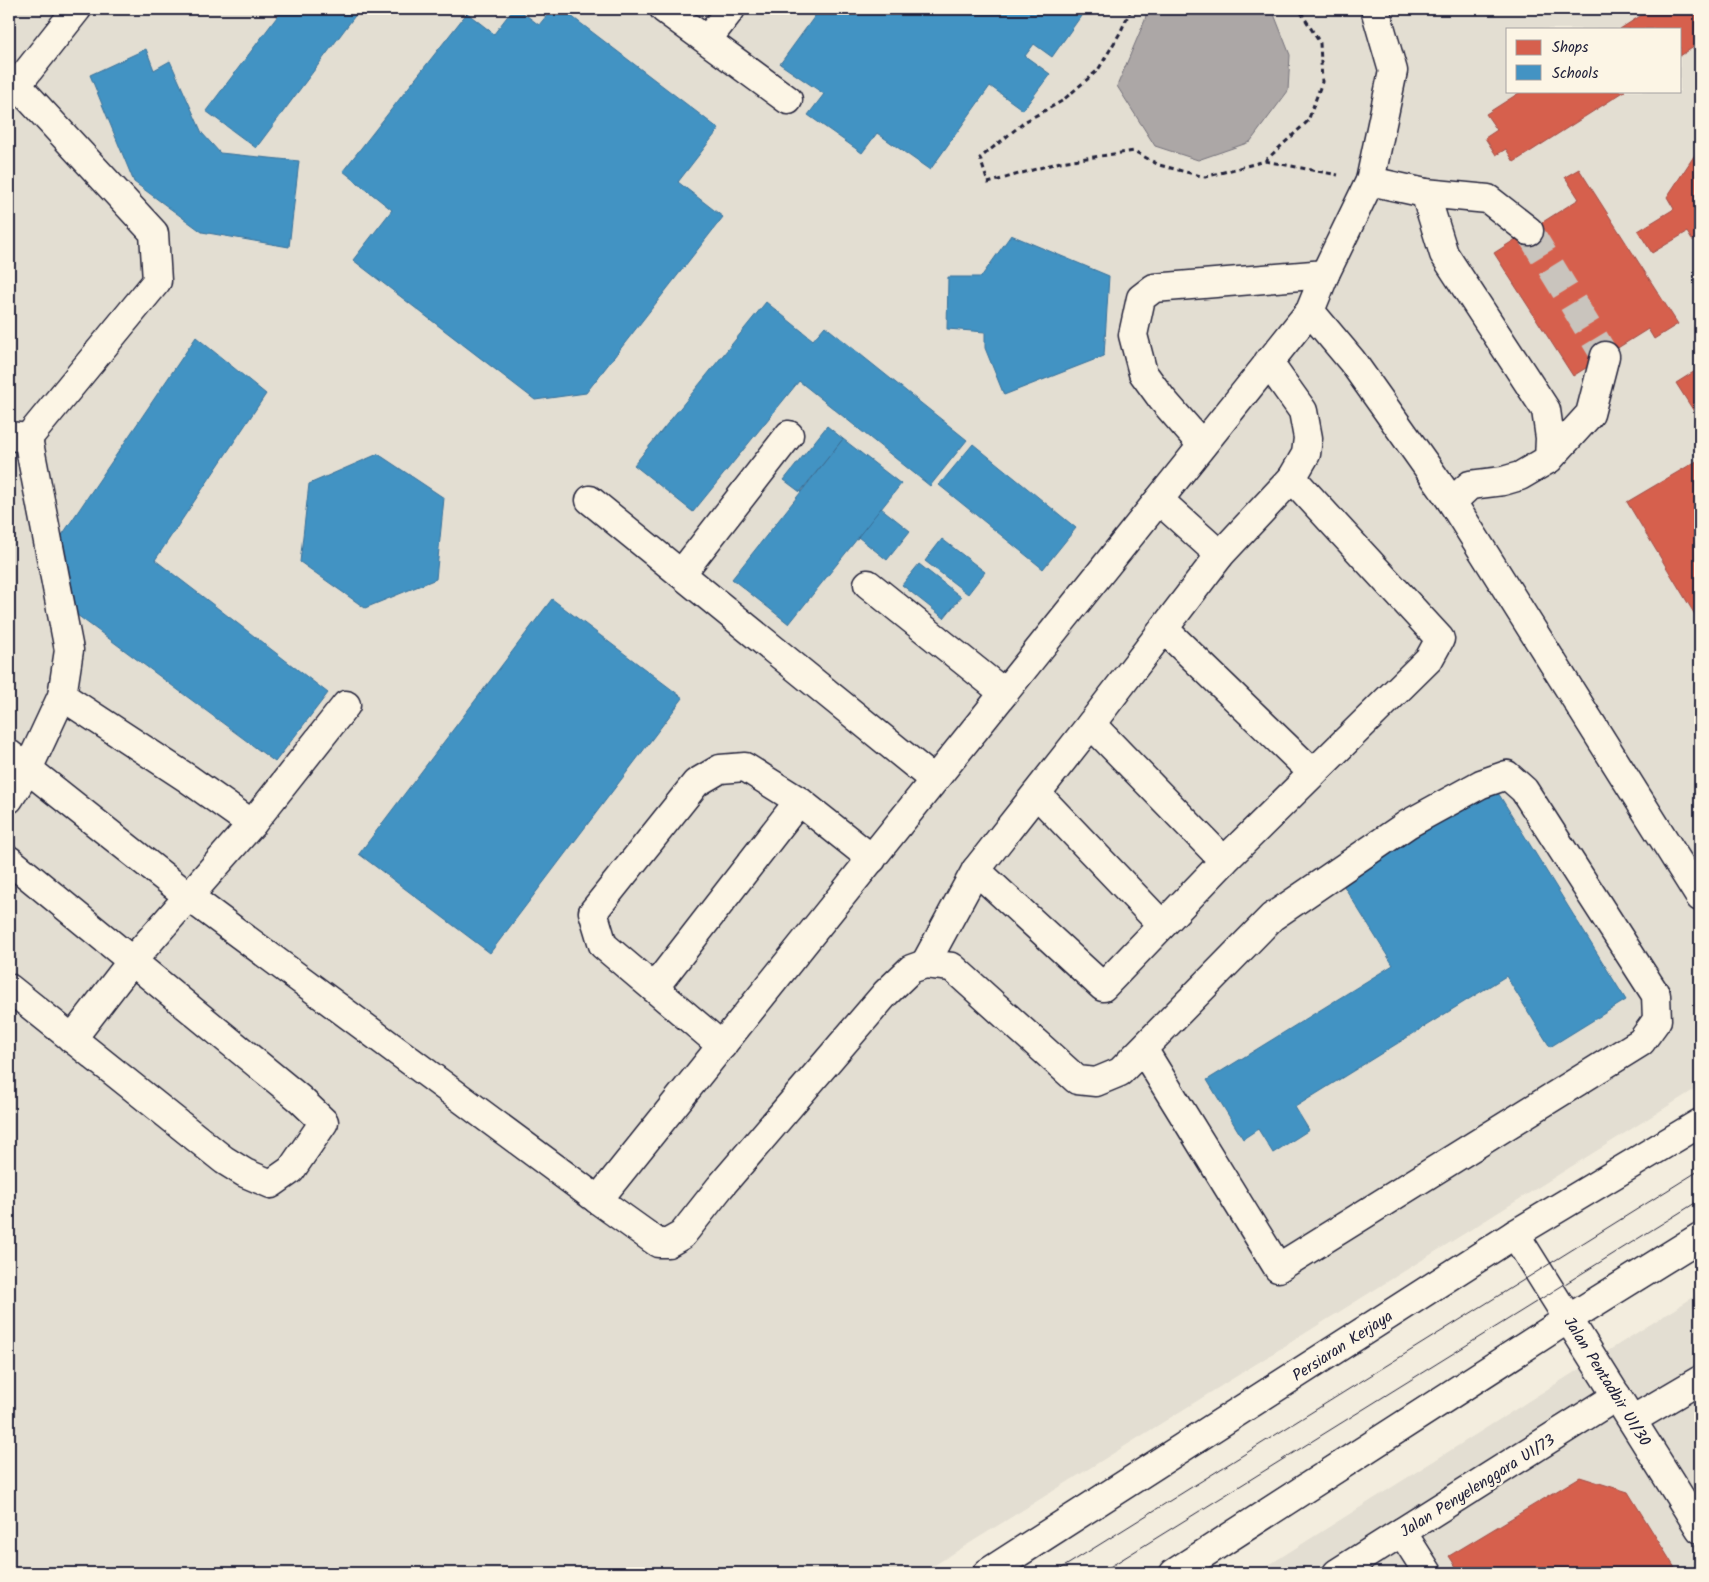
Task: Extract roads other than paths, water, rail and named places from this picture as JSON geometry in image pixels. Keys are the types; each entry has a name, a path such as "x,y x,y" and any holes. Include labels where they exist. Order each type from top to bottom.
{"main road":[{"path":"9,799 18,762 62,696 69,650 18,437 157,281 154,233 13,90 77,9"},
{"path":"664,9 788,100"},
{"path":"707,40 731,9"},
{"path":"598,1200 1310,311 1325,274 1370,181 1393,71 1375,9"},
{"path":"1370,181 1426,193 1488,199 1529,230"},
{"path":"1426,193 1444,254 1546,410 1550,438 1549,459"},
{"path":"1202,445 1162,399 1143,373 1133,335 1141,298 1154,288 1325,274"},
{"path":"1310,311 1352,361 1452,502 1700,897"},
{"path":"1452,502 1470,485 1503,481 1520,476 1549,459 1590,414 1606,356"},
{"path":"925,964 976,870 1037,794 1220,555 1292,478 1306,454 1308,438 1303,411 1268,362"},
{"path":"681,574 788,435"},
{"path":"976,870 1103,987 1224,861 1429,659 1440,638 1292,478"},
{"path":"590,500 934,780"},
{"path":"1159,500 1220,555"},
{"path":"868,584 1004,693"},
{"path":"1164,629 1314,773"},
{"path":"62,696 187,778 252,824"},
{"path":"72,1039 132,961 252,824 346,706"},
{"path":"1091,724 1224,861"},
{"path":"18,762 188,896 658,1243 668,1243 682,1235 720,1187 886,993 912,969 925,964 952,967 1077,1080 1096,1082 1120,1072 1272,917 1408,824 1481,784 1507,775 1524,790 1656,995 1657,1020 1641,1042 1278,1268 1143,1050"},
{"path":"722,1046 603,945 593,912 696,783 720,769 745,767 800,801 872,859"},
{"path":"1037,794 1162,925"},
{"path":"654,988 800,801"},
{"path":"9,860 300,1099 324,1122 291,1170 271,1184 245,1173 224,1160 9,988"},
{"name":"Persiaran Kerjaya","path":"987,1573 1515,1234 1700,1123"},
{"name":"Jalan Pentadbir U1/30","path":"1515,1234 1700,1529"},
{"path":"1174,1573 1568,1319 1700,1237"},
{"path":"1632,1420 1700,1380"},
{"name":"Jalan Penyelenggara U1/73","path":"1337,1573 1617,1396"},
{"path":"1402,1532 1428,1573"}],"tunnel":[{"path":"1529,231 1605,356"}],"tram line":[{"path":"1054,1573 1700,1170"},
{"path":"1100,1573 1700,1200"}]}
